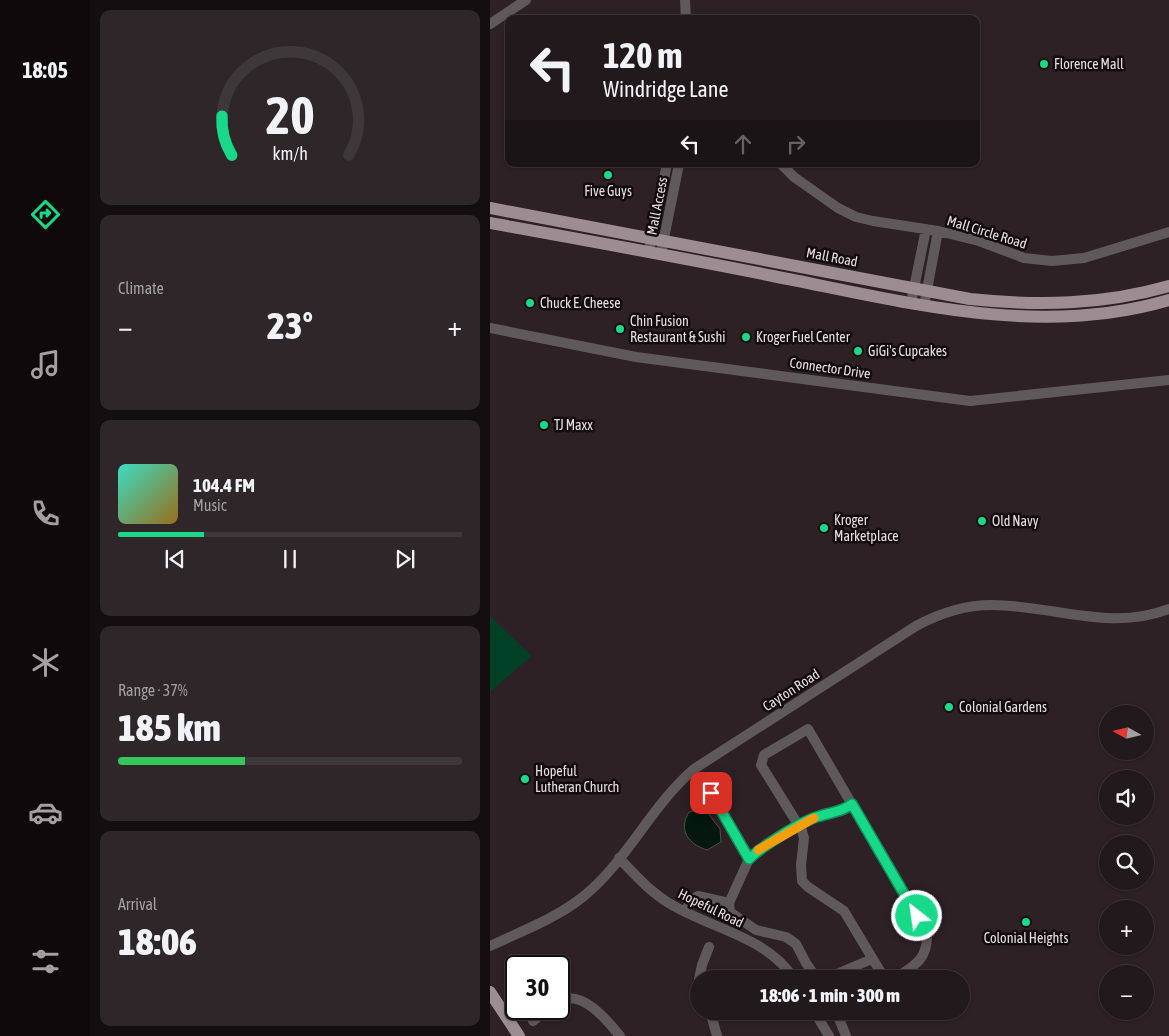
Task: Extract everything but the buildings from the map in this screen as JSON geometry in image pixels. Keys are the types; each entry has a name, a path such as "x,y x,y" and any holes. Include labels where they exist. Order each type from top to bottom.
{"main road":[{"name":"Mall Road","path":"490,208 970,299 1014,304 1084,302 1124,296 1169,286"},
{"path":"490,223 655,253 924,306 975,313 1015,317 1052,317 1119,312 1169,300"},
{"path":"490,992 519,1036"}],"street":[{"path":"490,24 526,0"},
{"path":"685,0 686,15"},
{"name":"Mall Access","path":"658,239 667,167"},
{"name":"Mall Access","path":"655,253 678,167"},
{"name":"Mall Circle Road","path":"784,167 819,195 856,217 938,231 979,241 1024,258 1052,261 1084,258 1169,232"},
{"path":"924,306 921,289 926,229"},
{"path":"911,303 921,289 938,231"},
{"name":"Connector Drive","path":"490,328 636,357 970,401 1169,380"},
{"name":"Cayton Road","path":"490,946 571,906 598,884 669,793 694,769 930,618 960,608 991,605 1113,619 1142,618 1169,609"},
{"path":"879,970 844,911 802,881 804,838 802,832 760,765 764,755 808,729 927,933 927,942 918,964 908,970"},
{"path":"711,793 749,859"},
{"path":"811,970 796,944 786,937 761,932 750,927 732,914 729,909 729,903 749,859 759,849 813,818 835,813 846,809 852,804"},
{"name":"Hopeful Road","path":"619,858 648,888 661,898 685,912 766,950 786,970"},
{"path":"685,912 691,900 698,896 729,903"},
{"path":"701,970 708,947"},
{"path":"846,970 872,959"},
{"path":"570,998 586,1004 600,1014 620,1036"},
{"path":"713,1020 717,1036"},
{"path":"819,1020 829,1036"},
{"path":"840,1020 846,1036"}],"green space":[{"path":"490,616 532,656 490,692"}],"shaded area":[{"path":"704,808 720,829 721,842 707,850 690,840 684,825 689,812"}],"slow traffic":[{"path":"758,850 814,818"}],"place":[{"name":"Florence Mall","path":"1044,64"},
{"name":"Five Guys","path":"608,175"},
{"name":"Chuck E. Cheese","path":"530,303"},
{"name":"Chin Fusion Restaurant & Sushi","path":"620,329"},
{"name":"Kroger Fuel Center","path":"746,337"},
{"name":"GiGi's Cupcakes","path":"858,351"},
{"name":"TJ Maxx","path":"544,425"},
{"name":"Old Navy","path":"982,521"},
{"name":"Kroger Marketplace","path":"824,528"},
{"name":"Colonial Gardens","path":"949,707"},
{"name":"Hopeful Lutheran Church","path":"525,779"},
{"name":"Colonial Heights","path":"1026,922"}],"route":[{"path":"711,793 749,859 759,849 813,818 835,813 846,809 852,804 917,916"}]}
